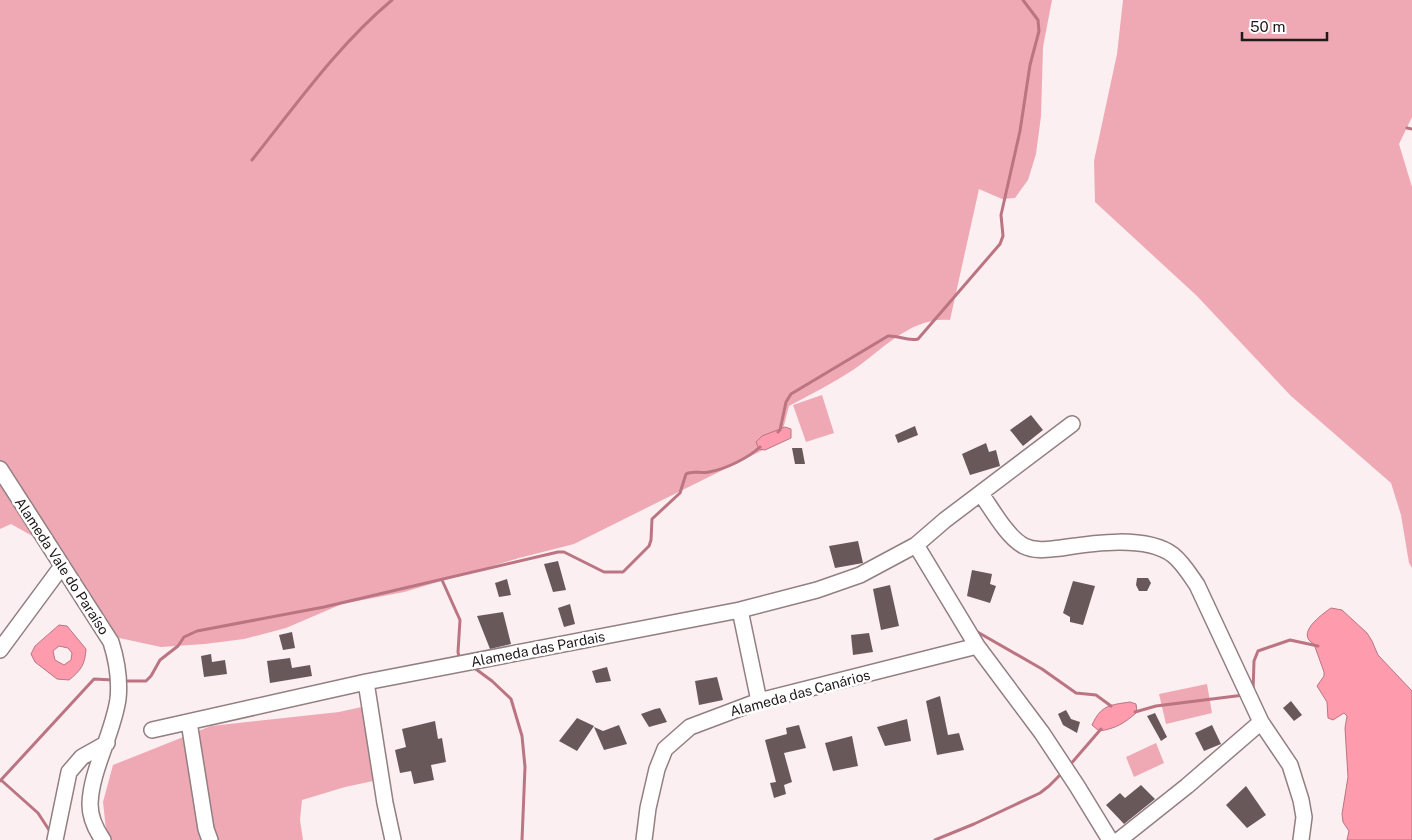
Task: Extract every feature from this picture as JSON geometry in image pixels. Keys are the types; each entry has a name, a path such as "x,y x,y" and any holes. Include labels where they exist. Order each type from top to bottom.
{"street":[{"name":"Alameda das Pardais","path":"152,730 366,682 740,610 817,590 860,575 916,545 1072,424"},
{"name":"Alameda Vale do Paraíso","path":"0,469 111,642 117,661 119,676 118,700 95,779 90,804 92,820 103,840"},
{"path":"980,494 1005,527 1026,547 1044,550 1110,542 1135,543 1164,549 1184,566 1196,585 1261,722 1290,765 1301,800 1304,817 1302,840"},
{"path":"916,545 977,646 1042,733 1110,840"},
{"path":"0,650 62,566"},
{"path":"740,610 758,701"},
{"name":"Alameda das Canários","path":"644,840 648,808 657,769 665,749 690,727 758,701 977,646"},
{"path":"366,682 393,840"},
{"path":"189,722 206,829 210,840"},
{"path":"1119,840 1187,786 1261,722"},
{"path":"56,840 69,772 82,757 106,743"}],"shaded area":[{"path":"0,0 1052,0 1043,47 1041,116 1036,154 1028,180 1015,198 1002,199 979,189 950,320 936,320 910,329 886,344 853,370 789,406 782,433 773,445 574,544 404,592 342,604 286,628 244,639 161,647 110,636 43,542 11,524 0,529"},
{"path":"1123,0 1412,0 1412,117 1399,144 1412,187 1412,568 1409,563 1401,515 1391,483 1291,396 1197,296 1095,202 1094,161 1117,54"},
{"path":"822,395 834,433 806,442 793,405"},
{"path":"785,427 791,429 791,438 765,450 759,449 756,442 762,436"},
{"path":"1331,608 1342,610 1367,633 1378,655 1412,691 1412,840 1347,840 1349,831 1343,822 1342,814 1348,777 1345,728 1347,716 1344,713 1333,720 1328,718 1327,702 1317,686 1324,676 1324,672 1314,644 1307,635 1312,625"},
{"path":"59,625 67,626 86,649 85,659 79,670 69,680 57,679 35,662 31,654 35,646","holes":["59,646 68,648 72,653 71,660 64,665 55,660 53,651"]},
{"path":"1207,684 1212,713 1166,724 1159,694"},
{"path":"1130,702 1136,704 1137,712 1124,722 1110,729 1099,731 1092,725 1099,713 1107,707"},
{"path":"375,704 378,780 345,787 302,800 300,820 303,840 107,840 103,802 113,765 211,726 339,712"},
{"path":"1156,743 1164,763 1134,777 1126,757"}],"building":[{"path":"1031,415 1043,430 1023,446 1010,430"},
{"path":"915,426 918,435 898,443 895,435"},
{"path":"986,443 989,452 996,450 1000,466 970,475 962,454"},
{"path":"792,448 802,448 805,464 795,464"},
{"path":"858,541 863,563 835,568 829,546"},
{"path":"558,561 566,590 553,592 544,564"},
{"path":"972,570 992,574 990,584 996,586 990,603 967,596"},
{"path":"1137,578 1148,578 1151,583 1147,591 1139,591 1136,585"},
{"path":"507,579 511,595 499,597 495,583"},
{"path":"1073,581 1095,586 1083,625 1070,622 1070,617 1063,613"},
{"path":"890,585 899,626 881,630 873,589"},
{"path":"570,604 575,624 564,627 558,608"},
{"path":"503,612 511,644 490,649 477,616"},
{"path":"292,632 295,648 283,650 279,635"},
{"path":"869,633 873,652 853,655 851,635"},
{"path":"211,654 212,662 225,660 227,674 204,677 201,656"},
{"path":"290,658 292,668 310,665 312,676 270,683 267,661"},
{"path":"607,667 611,681 596,683 592,671"},
{"path":"717,677 723,700 699,705 695,681"},
{"path":"940,696 948,735 959,733 964,750 937,755 926,701"},
{"path":"1291,701 1302,715 1294,721 1283,708"},
{"path":"660,708 667,722 649,727 641,714"},
{"path":"1066,710 1071,719 1080,722 1077,733 1063,725 1058,714"},
{"path":"1155,713 1167,737 1161,741 1147,716"},
{"path":"577,718 594,726 577,751 559,741"},
{"path":"907,719 911,741 885,746 877,727"},
{"path":"435,721 438,739 442,738 446,762 431,765 434,780 414,784 411,771 400,773 395,750 406,747 402,729"},
{"path":"619,725 627,744 604,750 594,727 603,731"},
{"path":"799,725 806,748 784,753 792,782 784,785 786,794 774,798 770,783 776,782 765,740 787,734 786,728"},
{"path":"1212,725 1221,744 1204,751 1195,733"},
{"path":"852,736 858,766 833,771 825,743"},
{"path":"1141,785 1155,799 1124,824 1106,805 1120,793 1125,798"},
{"path":"1246,786 1266,815 1247,828 1226,805"}],"waterway":[{"path":"252,160 336,56 392,0"},
{"path":"778,432 786,402 791,394 888,336 910,340 918,339 1000,244 1003,236 1001,215 1020,131 1030,65 1039,31 1038,20 1023,0"},
{"path":"1407,128 1412,129"},
{"path":"122,681 146,681 160,660 178,646 184,637 197,631 324,607 558,552 564,552 604,572 623,572 649,546 652,519 680,493 686,474 716,471 743,459 760,447"},
{"path":"442,580 460,620 458,652 459,657 462,659"},
{"path":"974,630 1042,669 1076,693 1096,695 1111,706"},
{"path":"1253,693 1254,661 1258,651 1290,640 1318,646"},
{"path":"473,667 492,681 511,699 522,736 525,767 522,840"},
{"path":"0,781 94,679 113,680"},
{"path":"1135,712 1156,706 1244,695"},
{"path":"1069,766 1101,729"},
{"path":"935,840 1040,793 1063,772"},
{"path":"1,780 38,813 51,833"}]}
